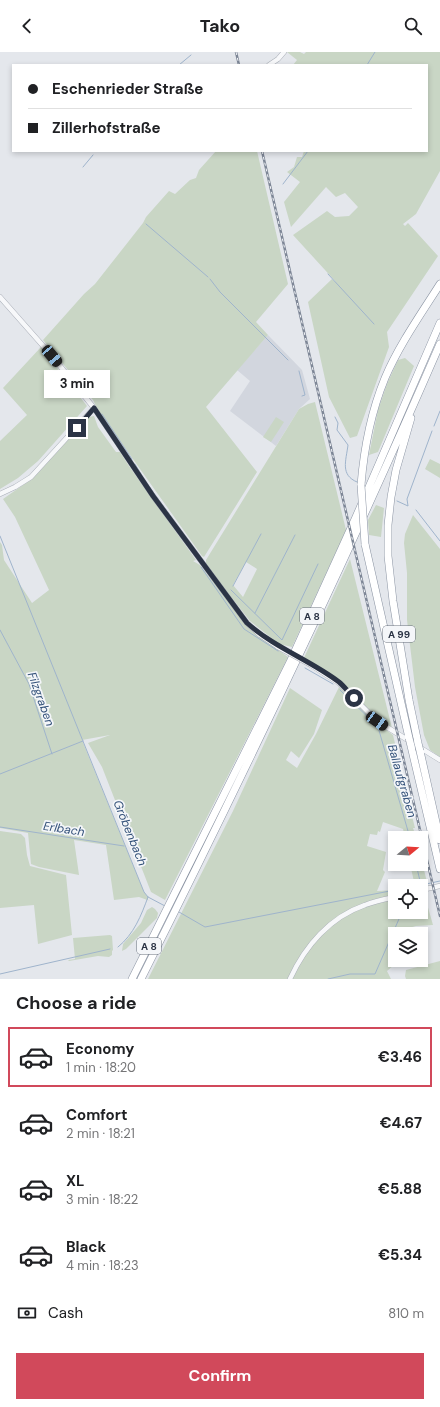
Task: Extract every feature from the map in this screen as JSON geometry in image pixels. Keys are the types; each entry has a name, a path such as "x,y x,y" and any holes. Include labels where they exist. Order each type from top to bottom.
{"highway":[{"name":"A 99","path":"440,284 411,329 385,377 376,403 367,438 361,485 365,544 440,868"},
{"name":"A 8","path":"132,979 316,608 440,323"},
{"name":"A 8","path":"141,979 172,916 179,905 298,661 413,408 440,344"},
{"name":"A 99","path":"413,408 396,470 391,497 388,525 388,556 393,601 409,700 440,840"}],"street":[{"path":"271,64 284,52"},
{"path":"0,297 48,350 94,408 153,496 247,623 278,647 312,665 339,682 377,721 440,760"},
{"path":"0,494 31,477 94,408"},
{"path":"428,889 440,886"},
{"path":"290,979 300,958 321,933 334,922 348,912 364,905 388,899"}],"shaded area":[{"path":"268,335 302,370 310,399 299,409 276,446 230,411 250,381 237,370"}],"green space":[{"path":"287,52 300,52 304,54 306,52 440,52 440,171 416,214 403,224 405,226 408,223 438,256 387,332 389,347 357,436 350,438 329,397 308,302 332,279 336,282 293,235 327,211 335,217 349,216 358,207 345,193 336,197 326,187 291,227 284,202 300,182 287,172 294,167 297,157 302,157 304,152 428,152 428,64 294,64 297,60"},
{"path":"215,152 257,152 288,284 256,322 268,335 206,407 257,472 204,557 98,410 93,400 43,340 84,294 95,284 143,223 146,217 169,191 175,194 190,180 196,178 199,170"},
{"path":"41,347 87,406 38,461 18,478 0,489 0,441 27,415 3,388"},
{"path":"405,358 414,366 378,452 369,455 378,410 387,384 398,360"},
{"path":"315,402 346,530 292,647 279,644 250,621 206,565 206,560 299,409","holes":["246,562 257,569 243,597 233,585"]},
{"path":"94,416 98,427 116,452 120,452 196,560 193,561 200,565 250,629 288,657 165,900 151,892 102,767 88,743 110,735 82,740 144,892 148,897 148,900 153,902 139,897 114,900 106,845 74,840 79,875 31,864 28,833 0,828 0,542 2,545 4,560 32,603 49,590 15,517 3,499 33,478 89,417"},
{"path":"276,417 284,422 271,442 263,437"},
{"path":"430,459 440,464 440,478 425,469"},
{"path":"376,505 384,508 381,537 369,535 368,520"},
{"path":"413,515 440,549 440,757 430,750 424,735 415,687 407,620 407,573 404,543 405,534"},
{"path":"350,559 392,728 339,683 303,660"},
{"path":"339,687 372,719 393,735 405,792 415,828 413,828 414,831 403,831 403,829 383,822 380,832 378,831 377,835 370,834 367,846 386,852 383,870 385,872 377,891 388,890 388,919 428,919 428,908 433,925 388,927 388,967 392,967 387,971 391,979 148,979 233,811 290,688 322,710 314,734 299,758 291,751 286,760 297,768 316,734"},
{"path":"0,831 21,834 25,838 30,866 66,875 72,935 38,944 34,905 0,908"},
{"path":"412,871 424,871 426,879 413,879"},
{"path":"152,907 158,913 157,918 126,949 122,951 123,944 141,923 147,910"},
{"path":"112,936 113,950 112,955 109,957 98,956 68,960 75,959 73,938"},
{"path":"440,961 440,979 406,979 406,970 417,967 428,967 428,964"}],"waterway":[{"path":"368,64 375,52"},
{"path":"180,64 191,55"},
{"path":"283,184 307,152"},
{"path":"83,167 93,155"},
{"path":"146,224 208,277"},
{"path":"328,274 374,324"},
{"path":"210,279 220,292 288,360"},
{"path":"299,371 305,395 302,396"},
{"path":"434,426 440,411"},
{"name":"Ballaufgraben","path":"102,414 132,459"},
{"path":"335,417 338,423 337,430 348,445 345,462 346,471 348,476 357,482"},
{"path":"397,501 408,506 407,499 432,431"},
{"name":"Ballaufgraben","path":"135,464 141,474"},
{"name":"Ballaufgraben","path":"148,485 172,518"},
{"path":"416,510 440,541"},
{"path":"233,586 261,534"},
{"path":"255,613 295,535"},
{"name":"Gröbenbach","path":"0,536 144,892 148,897 165,906"},
{"path":"231,590 282,640 318,564"},
{"name":"Ballaufgraben","path":"201,567 244,629 278,651"},
{"name":"Filzgraben","path":"0,630 29,684 52,754"},
{"name":"Ballaufgraben","path":"305,668 333,684"},
{"path":"340,690 376,725"},
{"name":"Ballaufgraben","path":"378,727 408,831"},
{"path":"0,774 83,741"},
{"name":"Erlbach","path":"0,827 124,846"},
{"name":"Ballaufgraben","path":"418,871 420,879"},
{"name":"Gröbenbach","path":"428,884 440,881"},
{"name":"Gröbenbach","path":"179,912 205,927 388,891"},
{"path":"118,947 133,930 140,918 148,897"},
{"path":"328,979 350,974 375,974 399,919"},
{"path":"0,974 110,949"}],"railway":[{"path":"236,52 239,64"},
{"path":"262,152 440,916"}],"route":[{"path":"77,428 94,408 153,496 247,623 278,647 312,665 339,682 354,698"}]}
